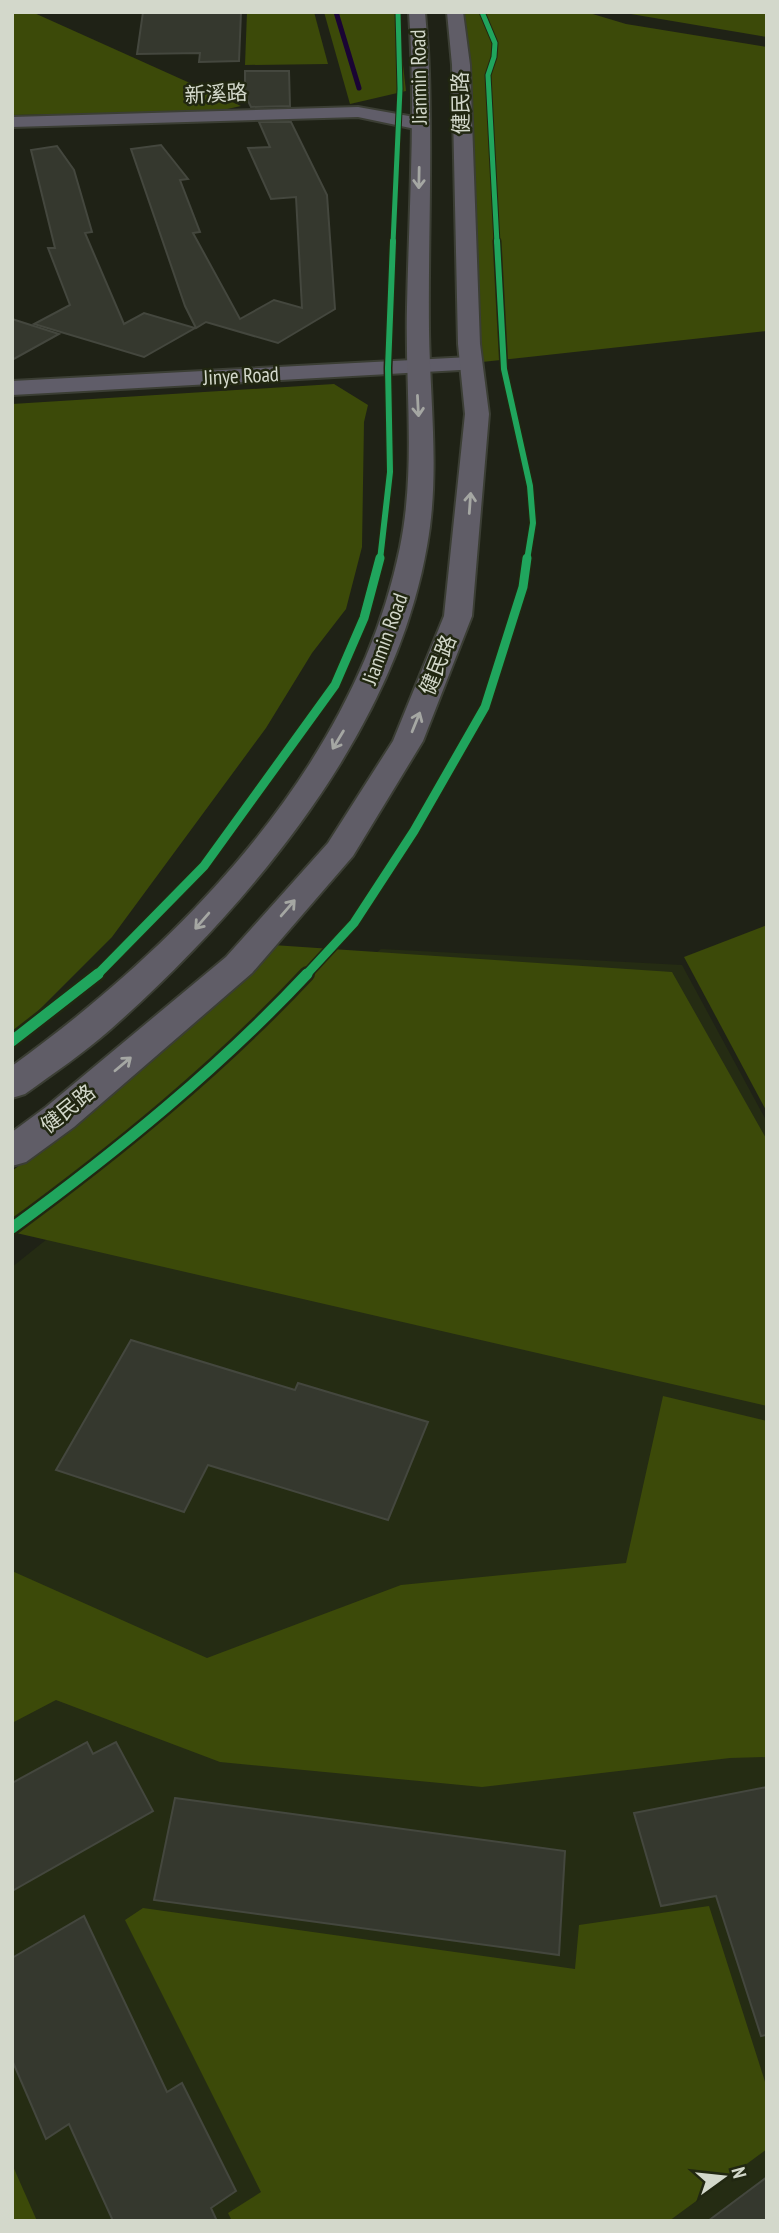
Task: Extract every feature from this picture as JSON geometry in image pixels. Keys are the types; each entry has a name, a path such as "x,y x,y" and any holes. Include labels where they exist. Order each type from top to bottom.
{"main road":[{"name":"Jianmin Road","path":"12,1085 94,1023 187,938 264,845 344,731 369,686 397,618 414,545 421,465 417,367 421,66 416,12"},
{"name":"健民路","path":"12,1152 60,1117 239,965 341,849 408,741 458,616 477,414 470,364 461,65 455,12"}],"street":[{"name":"新溪路","path":"12,122 358,112 420,124"},
{"name":"Jinye Road","path":"12,388 470,364"}],"shaded area":[{"path":"381,949 682,965 767,1122 767,2221 12,2221 12,1267 146,1160 300,1011"}],"green space":[{"path":"12,12 32,12 241,106 214,112 12,115"},
{"path":"247,12 314,12 328,64 245,65"},
{"path":"324,12 397,12 406,91 350,104"},
{"path":"462,12 586,12 626,24 767,47 767,331 482,362"},
{"path":"619,12 767,12 767,37"},
{"path":"334,384 368,405 364,422 362,547 346,609 312,653 266,728 112,937 12,1037 12,404"},
{"path":"767,925 767,1112 684,957"},
{"path":"273,945 672,972 767,1140 767,1406 12,1232 12,1171 92,1109"},
{"path":"663,1396 767,1421 767,1757 730,1758 482,1787 220,1762 56,1700 12,1723 12,1571 207,1658 401,1585 626,1563"},
{"path":"709,1906 767,2088 767,2149 669,2221 232,2221 228,2213 261,2192 125,1920 143,1908 575,1969 579,1925"},
{"path":"12,2164 37,2221 12,2221"}],"building":[{"path":"143,12 241,12 239,61 199,62 200,53 137,54"},
{"path":"245,71 289,71 290,106 251,107 245,95"},
{"path":"259,122 291,122 327,195 335,309 278,343 206,322 196,328 185,306 131,149 161,145 188,179 180,180 200,232 193,233 240,319 274,300 302,308 296,197 271,199 248,148 270,147"},
{"path":"57,146 74,170 92,232 85,233 124,324 144,313 195,328 144,357 34,324 70,305 48,248 55,248 31,150"},
{"path":"12,319 59,334 12,360"},
{"path":"131,1340 295,1390 298,1383 428,1422 388,1520 208,1465 184,1512 56,1470"},
{"path":"87,1742 93,1754 116,1742 153,1811 12,1891 12,1783"},
{"path":"767,1787 767,2035 761,2036 716,1896 661,1906 634,1813"},
{"path":"175,1798 565,1851 559,1955 154,1900"},
{"path":"84,1916 167,2092 182,2083 236,2191 211,2208 217,2221 113,2221 69,2124 46,2139 12,2060 12,1958"},
{"path":"767,2177 767,2221 708,2221"}],"waterway":[{"path":"336,12 359,88"}],"cycle path":[{"path":"12,1041 97,975 204,866 335,685 364,618 383,548 390,472 388,368 400,89 398,12"},
{"path":"12,1228 115,1152 259,1025 354,923 414,831 485,707 523,587 533,523 530,486 504,369 488,75 495,43 482,12"}]}
